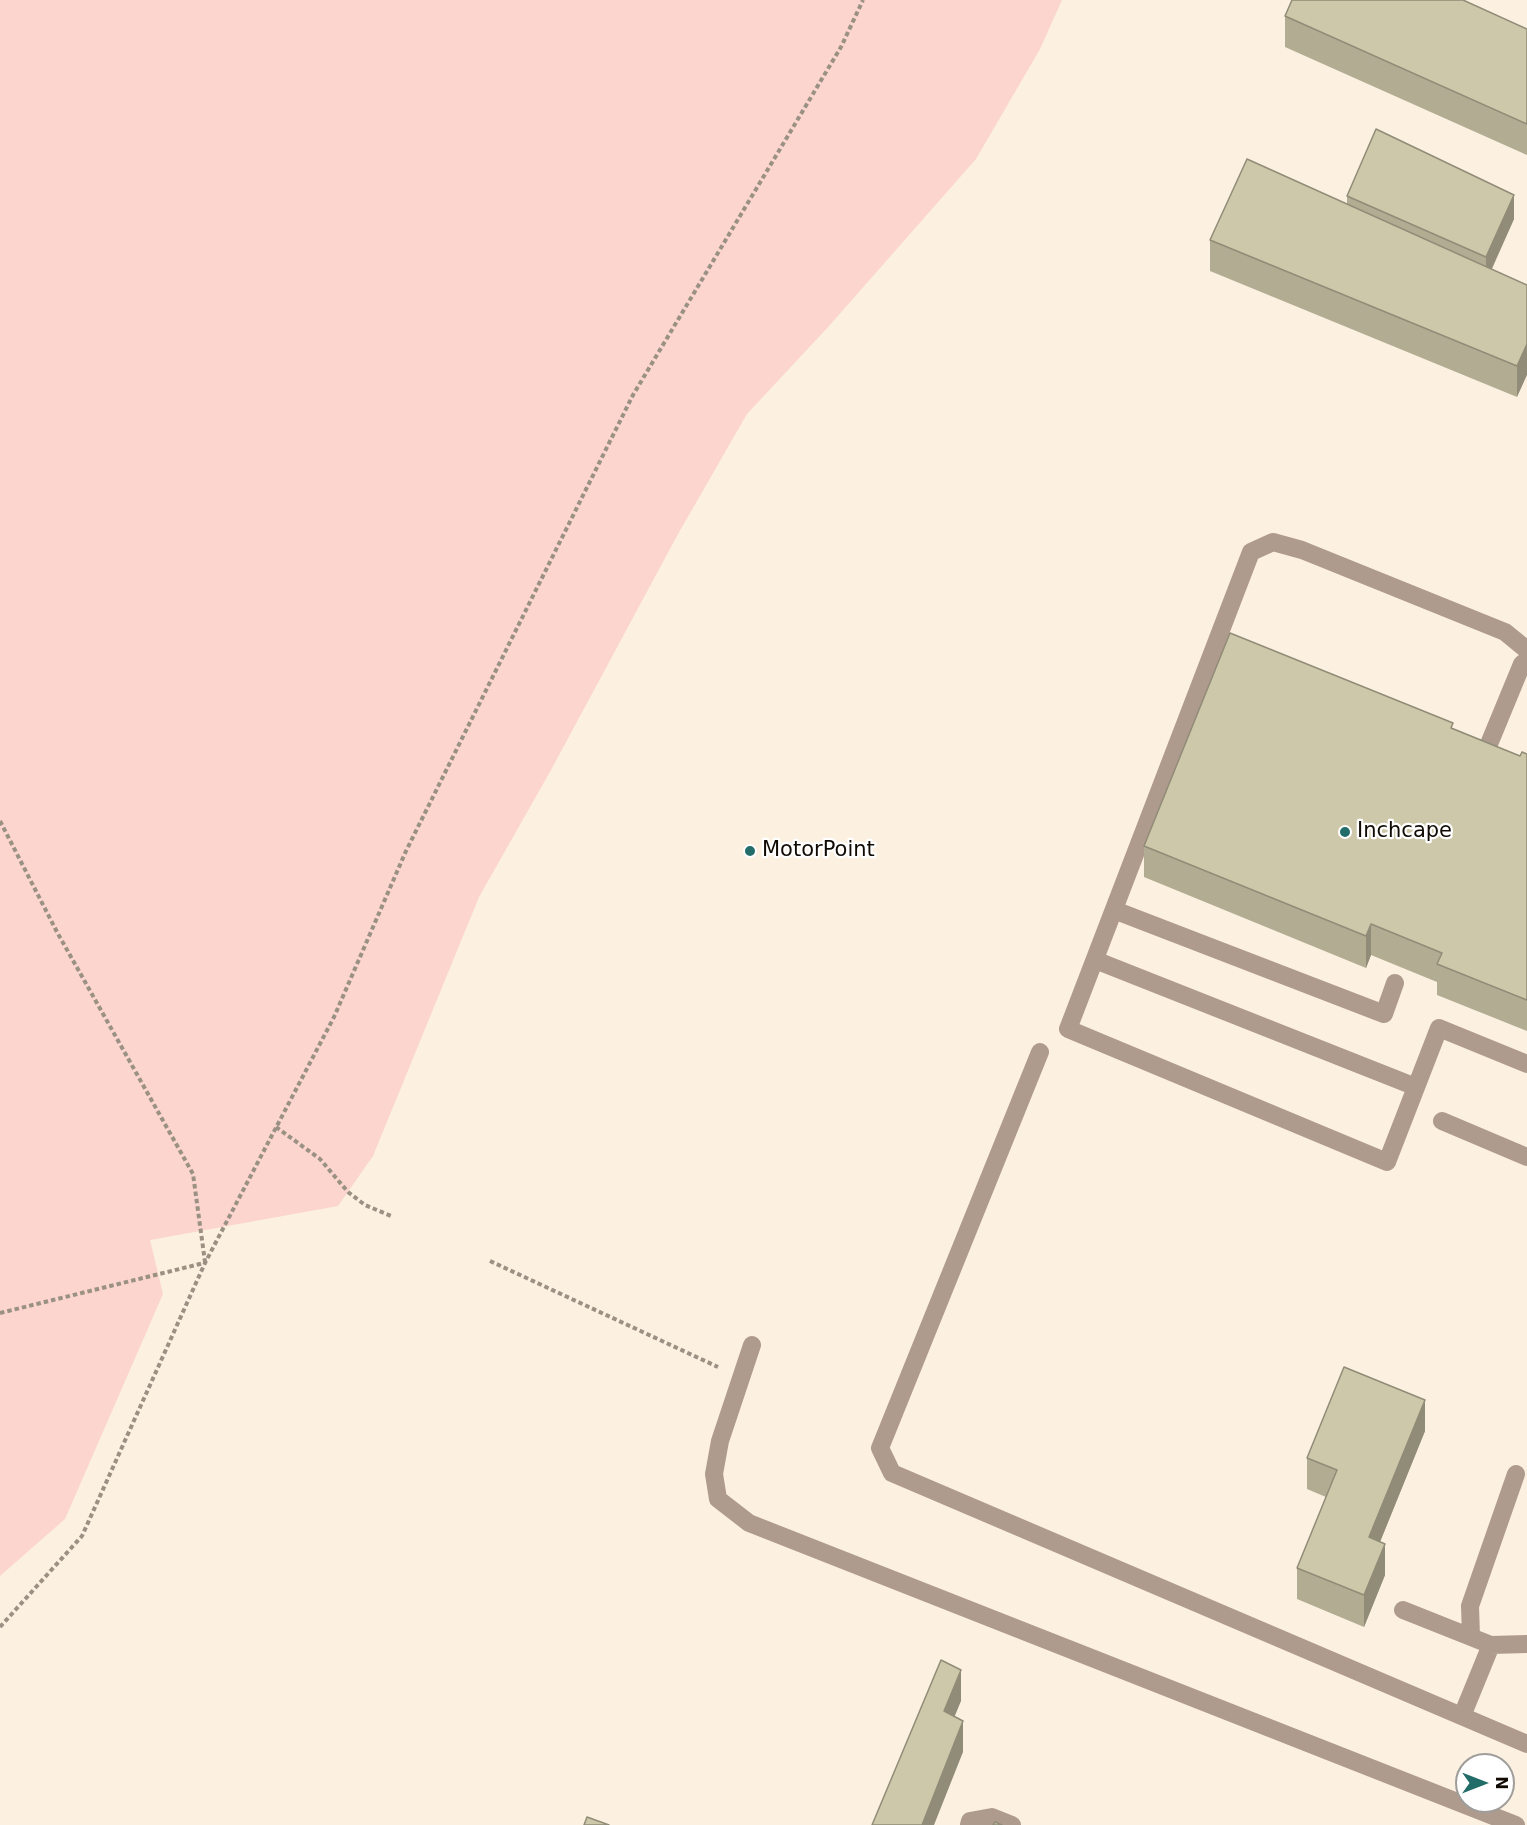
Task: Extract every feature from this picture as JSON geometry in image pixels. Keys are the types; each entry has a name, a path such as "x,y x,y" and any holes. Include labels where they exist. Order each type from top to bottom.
{"lane":[{"path":"1527,650 1505,632 1302,550 1273,542 1251,552 1068,1029 1387,1162 1439,1028 1527,1064"},
{"path":"1489,744 1522,664 1527,660"},
{"path":"1114,910 1384,1014 1395,983"},
{"path":"1095,960 1416,1087"},
{"path":"1040,1052 880,1448 892,1473 1527,1744"},
{"path":"1442,1121 1527,1157"},
{"path":"752,1346 720,1442 714,1474 718,1499 749,1523 1516,1825"},
{"path":"1471,1636 1470,1606 1516,1474"},
{"path":"1403,1610 1491,1645 1527,1644"},
{"path":"1462,1716 1491,1645"},
{"path":"969,1825 970,1821 992,1817 1012,1825"}],"path":[{"path":"0,1627 82,1536 205,1263 334,1017 416,829 633,395 841,47 862,0"},
{"path":"0,821 57,932 193,1174 205,1263"},
{"path":"276,1127 320,1159 348,1192 365,1205 391,1216"},
{"path":"490,1261 740,1377"},
{"path":"0,1313 205,1263"}],"shaded area":[{"path":"0,0 1062,0 1040,49 976,159 829,326 747,414 678,534 551,770 479,897 373,1156 338,1206 150,1240 163,1294 65,1519 0,1576"}],"building":[{"path":"1292,0 1463,0 1527,29 1527,124 1285,16"},
{"path":"1376,129 1514,195 1486,257 1347,196"},
{"path":"1247,159 1527,285 1527,344 1517,366 1210,240"},
{"name":"Inchcape","path":"1230,633 1453,723 1451,728 1520,756 1522,752 1527,754 1527,1000 1437,964 1442,953 1371,924 1366,936 1144,846"},
{"path":"1344,1367 1425,1400 1369,1537 1385,1544 1364,1595 1297,1568 1337,1470 1307,1458"},
{"path":"941,1660 961,1670 944,1711 963,1721 922,1825 872,1825"},
{"path":"587,1817 609,1825 584,1825"}],"place":[{"name":"Inchcape","path":"1345,832"},
{"name":"MotorPoint","path":"750,851"}]}
